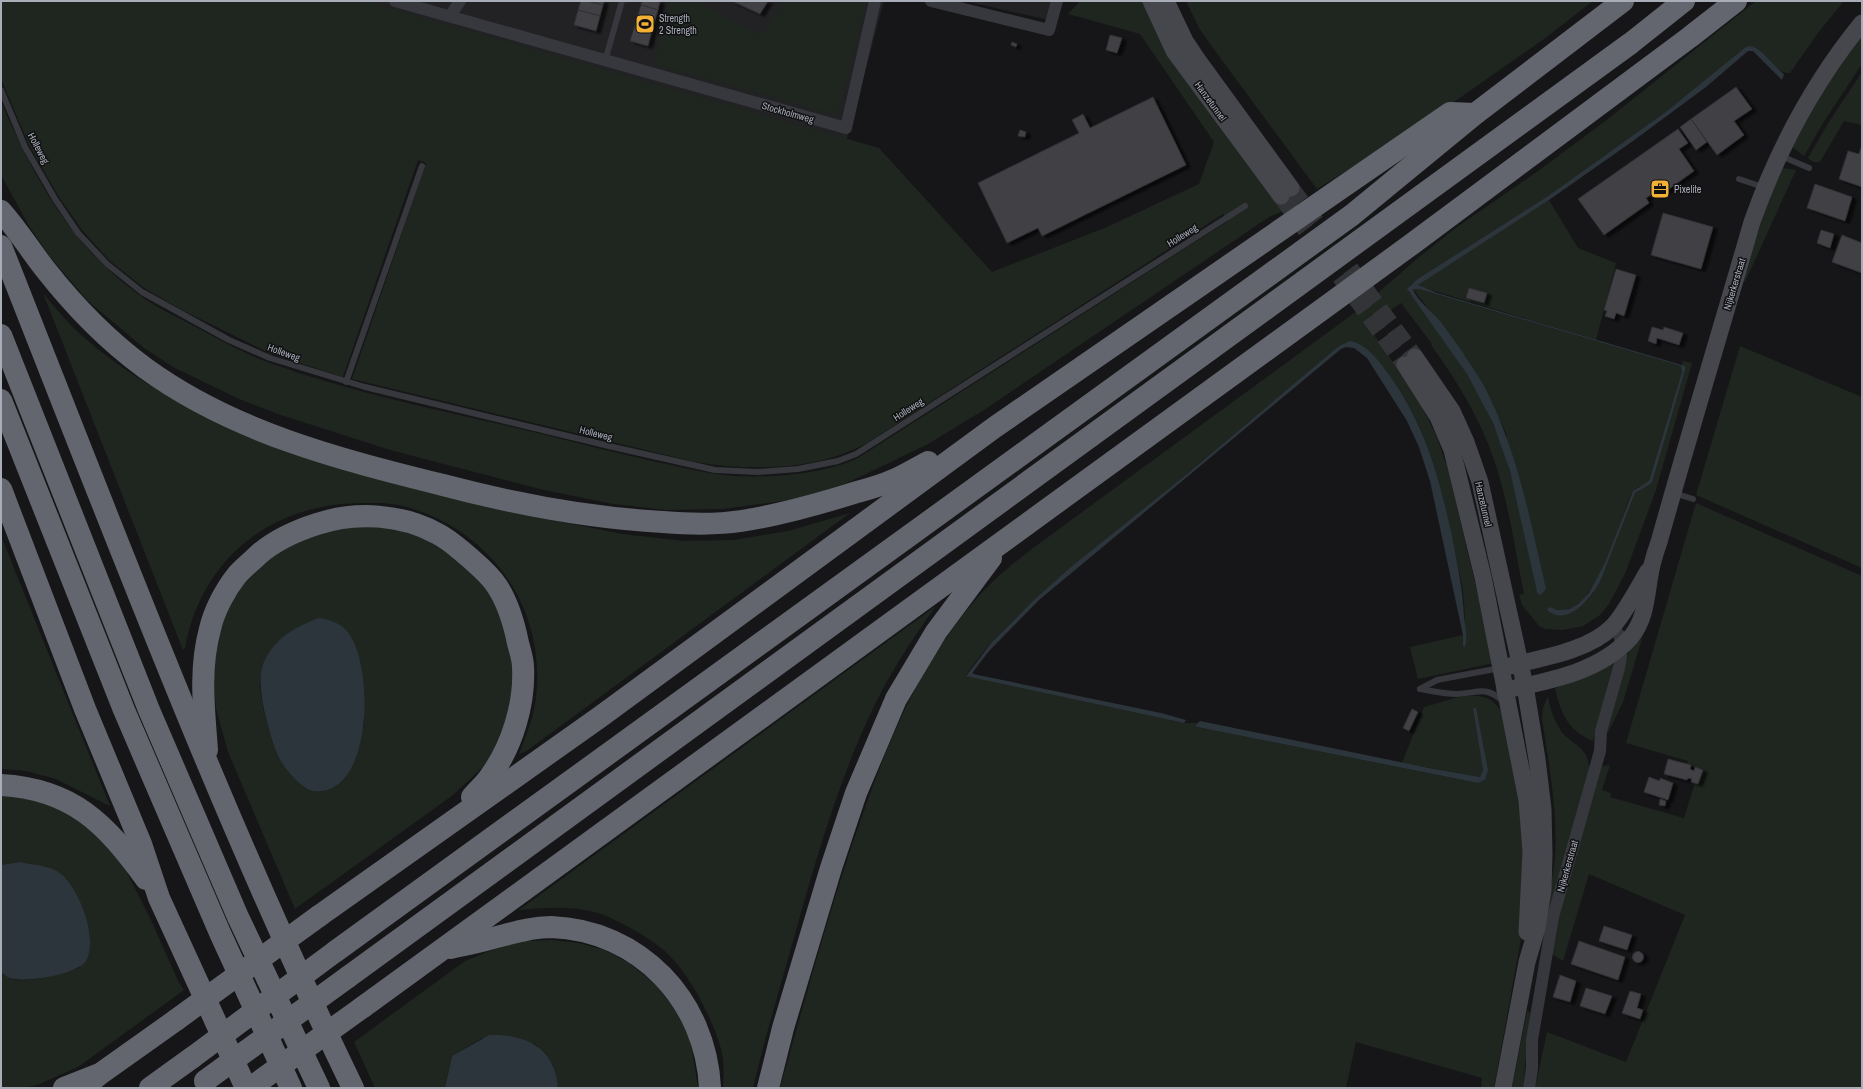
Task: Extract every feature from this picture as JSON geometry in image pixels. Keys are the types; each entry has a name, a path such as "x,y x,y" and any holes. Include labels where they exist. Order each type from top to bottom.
{"highway":[{"path":"150,1088 1352,215 1475,114 1623,1"},
{"path":"200,1085 1631,43 1684,1"},
{"path":"250,1088 1412,244 1736,1"},
{"path":"83,1088 100,1074 319,916 600,717 995,426 1450,113 1475,114"},
{"path":"1,211 18,230 44,268 73,303 117,346 166,383 216,412 270,435 325,454 495,499 567,513 628,520 687,524 739,521 818,504 892,481 995,426"},
{"path":"1,246 179,697 274,918 353,1088"},
{"path":"1,335 149,710 238,917 319,1088"},
{"path":"1,400 124,710 220,933 291,1088"},
{"path":"1,489 85,709 141,844 159,898 246,1088"},
{"path":"208,765 203,672 205,650 210,628 218,607 238,574 267,547 284,537 333,519 354,516 389,517 415,525 438,534 456,546 482,568 497,586 508,608 517,636 523,667 521,700 514,728 503,754 491,776 467,802 418,846"},
{"path":"768,1088 830,868 856,793 896,699 936,632 977,575 1011,534"},
{"path":"1,785 18,786 42,791 64,800 87,813 125,851 159,898"},
{"path":"441,950 523,929 551,927 573,929 600,936 628,949 645,960 664,976 690,1011 699,1032 706,1056 710,1088"},
{"path":"64,1088 100,1074"}],"main road":[{"name":"Hanzetunnel","path":"1151,1 1174,51 1286,192 1185,41 1166,1"},
{"name":"Nijkerkerstraat","path":"1507,698 1525,686 1590,666 1610,656 1632,636 1643,614 1652,566 1752,222 1778,155 1810,96 1834,59 1862,23"},
{"name":"Hanzetunnel","path":"1500,668 1483,577 1452,450 1438,417 1410,361 1452,411 1466,442 1480,482 1520,664"},
{"name":"Nijkerkerstraat","path":"1527,962 1531,852 1527,800 1500,668 1520,664 1587,644 1602,636 1612,626 1652,566"},
{"name":"Nijkerkerstraat","path":"1503,1088 1527,962 1537,928 1543,890 1543,809 1537,759 1520,664"}],"street":[{"name":"Stockholmweg","path":"395,1 846,128 875,1"},
{"path":"450,16 460,1"},
{"path":"931,1 1049,30 1057,1"},
{"name":"Nijkerkerstraat","path":"1529,1088 1532,1068 1532,1040 1553,917 1600,751 1601,731 1619,668 1621,647 1620,636 1612,626"}],"lane":[{"path":"605,61 622,1"},
{"name":"Holleweg","path":"1,90 26,147 55,199 78,233 107,264 142,292 229,340 270,358 346,382 694,466 722,470 758,472 798,469 850,457 872,446 1245,206"},
{"path":"1778,155 1809,168"},
{"path":"346,382 422,166"},
{"path":"1739,179 1765,188"},
{"path":"1673,493 1693,499"},
{"path":"1500,668 1437,680 1420,689 1457,694 1485,690 1507,698"}],"shaded area":[{"path":"1,1 365,1 879,148 992,272 1107,227 1199,184 1214,142 1140,34 1068,14 1080,1 1145,1 1283,211 1269,217 984,410 928,444 847,483 798,499 722,509 667,510 613,504 544,490 390,450 278,414 239,399 173,367 144,348 88,301 51,258 29,226 1,175 1,102 27,157 56,208 93,254 114,275 145,299 232,346 270,363 337,385 652,461 725,475 766,476 798,474 830,468 858,458 1228,221 1223,214 867,443 847,452 805,464 738,467 695,462 352,379 426,163 418,160 343,377 271,354 182,310 144,288 110,261 82,230 59,197 29,145 1,79"},
{"path":"270,1 884,1 843,153"},
{"path":"670,1 697,1 761,35 784,1 867,1 837,115 657,65 656,53"},
{"path":"964,1 1056,1 1049,20"},
{"path":"1186,1 1593,1 1544,39 1424,123 1317,189 1210,44 1199,28"},
{"path":"1756,1 1844,1 1818,33 1790,73 1779,70 1752,46 1667,111 1548,196 1416,280 1410,285 1408,291 1461,364 1473,383 1493,423 1512,480 1537,592 1506,433 1482,383 1468,360 1413,289 1419,289 1681,366 1682,372 1649,481 1633,491 1604,567 1593,586 1581,601 1567,609 1551,608 1552,614 1575,608 1585,602 1595,591 1600,582 1635,493 1649,485 1685,370 1682,365 1683,361 1692,363 1656,490 1625,574 1609,604 1600,615 1583,626 1563,630 1545,629 1539,626 1522,605 1519,595 1524,594 1508,510 1494,460 1482,429 1459,386 1431,345 1432,344 1401,303 1368,326 1417,397 1436,435 1448,469 1494,663 1418,679 1410,647 1463,635 1463,646 1466,646 1463,591 1441,491 1429,451 1421,431 1401,393 1381,363 1367,349 1356,342 1350,341 1282,395 1056,582 1000,633 982,653 966,675 1184,723 1197,723 1197,727 1478,783 1485,780 1473,709 1483,770 1480,777 1402,763 1424,707 1466,696 1485,698 1494,703 1501,711 1524,822 1524,922 1494,1088 1481,1088 1482,1078 1356,1042 1346,1088 780,1088 814,966 842,875 887,749 901,718 932,659 951,631 986,588 1033,548 1357,311 1418,258 1457,227 1538,171 1604,122"},
{"path":"1862,36 1862,64 1823,123 1804,156 1792,147 1823,89"},
{"path":"1752,46 1761,51 1784,74 1782,80 1753,51 1748,51 1706,87 1633,141 1549,200 1418,285 1437,293 1685,366 1652,482 1635,493 1600,582 1591,596 1578,609 1570,613 1555,615 1547,610 1549,607 1558,610 1569,609 1578,604 1589,593 1605,563 1633,491 1649,481 1682,372 1681,366 1419,289 1413,289 1417,297 1440,321 1462,352 1483,384 1495,408 1514,459 1528,510 1546,589 1539,595 1537,592 1510,471 1493,423 1467,374 1407,289 1416,280 1548,196 1667,111 1746,47"},
{"path":"1862,72 1862,125 1844,121 1820,162 1812,161 1808,158 1827,125"},
{"path":"1782,168 1796,170 1745,282 1742,281 1768,201"},
{"path":"1549,200 1578,248 1616,263 1596,340 1418,286 1419,283 1426,278"},
{"path":"43,293 73,327 112,360 147,384 224,424 541,518 623,534 684,541 733,540 788,531 850,513 528,750 519,754 534,711 537,671 533,639 524,609 509,581 490,557 466,536 438,519 407,507 395,504 376,503 326,506 296,514 268,527 244,543 223,564 206,588 193,617 185,648 183,650"},
{"path":"1350,341 1356,342 1367,349 1388,373 1412,412 1429,451 1436,471 1458,566 1466,632 1465,647 1463,646 1463,635 1430,481 1419,447 1407,421 1367,358 1354,348 1346,347 1341,349 1039,600 989,651 973,672 973,674 1161,713 1186,720 1184,723 966,676 992,642 1034,600 1071,567 1187,474 1339,346"},
{"path":"1740,346 1862,397 1862,568 1696,495"},
{"path":"1696,503 1862,576 1862,1088 1535,1088 1547,1032 1626,1062 1685,915 1589,874 1563,961 1552,954 1558,918 1602,766 1610,765 1602,790 1611,793 1610,797 1684,818 1699,770 1687,764 1688,761 1626,743"},
{"path":"342,523 393,525 445,548 492,590 516,662 505,735 484,766 453,795 295,909 228,752 216,708 212,670 226,604 263,556","holes":["360,664 363,686 364,726 323,791 308,788 296,780 285,768 277,753 262,703 260,689 262,668"]},
{"path":"1,536 110,806 56,779 26,771 1,769"},
{"path":"936,606 891,675 868,719 845,775 825,832 766,1035 753,1088 723,1088 724,1068 722,1053 717,1036 705,1008 689,980 671,957 661,948 629,927 599,913 587,910 564,908 519,910"},
{"path":"1649,615 1623,702 1608,733 1605,731 1630,646"},
{"path":"319,618 340,625 346,630 355,646 362,669 364,696 363,724 358,751 348,773 334,787 314,791 303,786 297,781 282,764 279,758 270,734 264,710 261,676 266,658 284,636"},
{"path":"1611,663 1615,667 1593,741 1577,732 1566,720 1555,688"},
{"path":"1548,696 1553,714 1561,731 1583,751 1588,762 1589,769 1548,917 1545,916 1554,866 1556,842 1550,771 1542,719 1543,708"},
{"path":"1473,708 1476,708 1488,770 1485,780 1478,783 1197,727 1196,725 1200,721 1480,777 1483,770"},
{"path":"1,789 38,796 78,816 121,861 151,920 179,983 184,990 78,1067 37,1085 21,1088 1,1088 1,972 11,979 26,980 64,973 79,968 90,950 90,934 79,901 48,867 20,862 1,865"},
{"path":"20,862 47,867 57,871 68,881 74,891 80,902 89,928 89,952 86,961 81,966 53,976 21,980 7,977 1,972 1,865"},
{"path":"552,940 578,943 605,950 629,963 657,986 679,1015 691,1043 698,1088 558,1088 553,1065 546,1054 535,1044 482,1038 452,1056 445,1088 375,1088 354,1042 465,961 492,950 525,941"},
{"path":"1527,1011 1530,1012 1523,1088 1512,1088"},
{"path":"489,1035 515,1037 536,1046 545,1053 551,1062 556,1074 558,1088 445,1088 452,1056"}],"building":[{"path":"581,1 588,1 603,5 600,16 578,10"},
{"path":"588,1 604,1 603,5"},
{"path":"642,1 660,1 658,10 641,5"},
{"path":"732,1 768,1 760,14"},
{"path":"641,5 658,10 655,20 638,15"},
{"path":"578,10 600,16 596,31 574,25"},
{"path":"638,15 655,20 652,31 635,26"},
{"path":"635,25 652,30 648,46 630,41"},
{"path":"1110,35 1122,38 1117,53 1106,50"},
{"path":"1012,42 1017,44 1016,47 1011,45"},
{"path":"1736,87 1752,109 1734,121 1744,135 1717,155 1691,119"},
{"path":"1153,97 1186,165 1042,236 1038,228 1007,243 978,183 1079,133 1072,120 1083,114 1090,128"},
{"path":"1691,119 1707,142 1696,150 1680,127"},
{"path":"1678,129 1688,143 1679,149 1694,171 1658,197 1654,193 1646,198 1649,203 1604,235 1578,199"},
{"path":"1020,130 1026,132 1025,137 1018,136"},
{"path":"1862,145 1862,187 1839,179 1848,151 1859,154"},
{"path":"1815,184 1852,197 1845,221 1807,208"},
{"path":"1663,213 1713,227 1701,269 1651,255"},
{"path":"1821,230 1834,234 1830,248 1817,243"},
{"path":"1842,235 1862,243 1862,273 1832,262"},
{"path":"1616,269 1636,275 1624,316 1616,313 1614,319 1605,316 1607,311 1604,310"},
{"path":"1469,288 1487,293 1484,303 1466,298"},
{"path":"1652,327 1663,330 1664,327 1683,333 1679,345 1657,338 1656,344 1648,341"},
{"path":"1412,709 1418,712 1409,731 1403,728"},
{"path":"1668,759 1691,765 1690,769 1694,771 1695,767 1703,770 1698,784 1691,782 1692,779 1688,778 1687,780 1664,774"},
{"path":"1649,777 1660,781 1660,778 1673,783 1668,800 1644,792"},
{"path":"1660,799 1666,801 1665,806 1659,805"},
{"path":"1604,926 1632,935 1627,950 1599,941"},
{"path":"1579,941 1625,957 1618,980 1571,964"},
{"path":"1636,952 1640,952 1642,953 1642,961 1636,962 1633,959 1633,955"},
{"path":"1560,975 1576,981 1570,1002 1553,997"},
{"path":"1586,988 1612,996 1605,1014 1580,1006"},
{"path":"1630,991 1641,994 1637,1008 1643,1010 1640,1019 1622,1013"}],"tunnel":[{"path":"1291,188 1415,357"},
{"path":"1281,196 1405,365"}],"place":[{"name":"Strength 2 Strength","path":"645,24"},
{"name":"Pixelite","path":"1660,189"}]}
